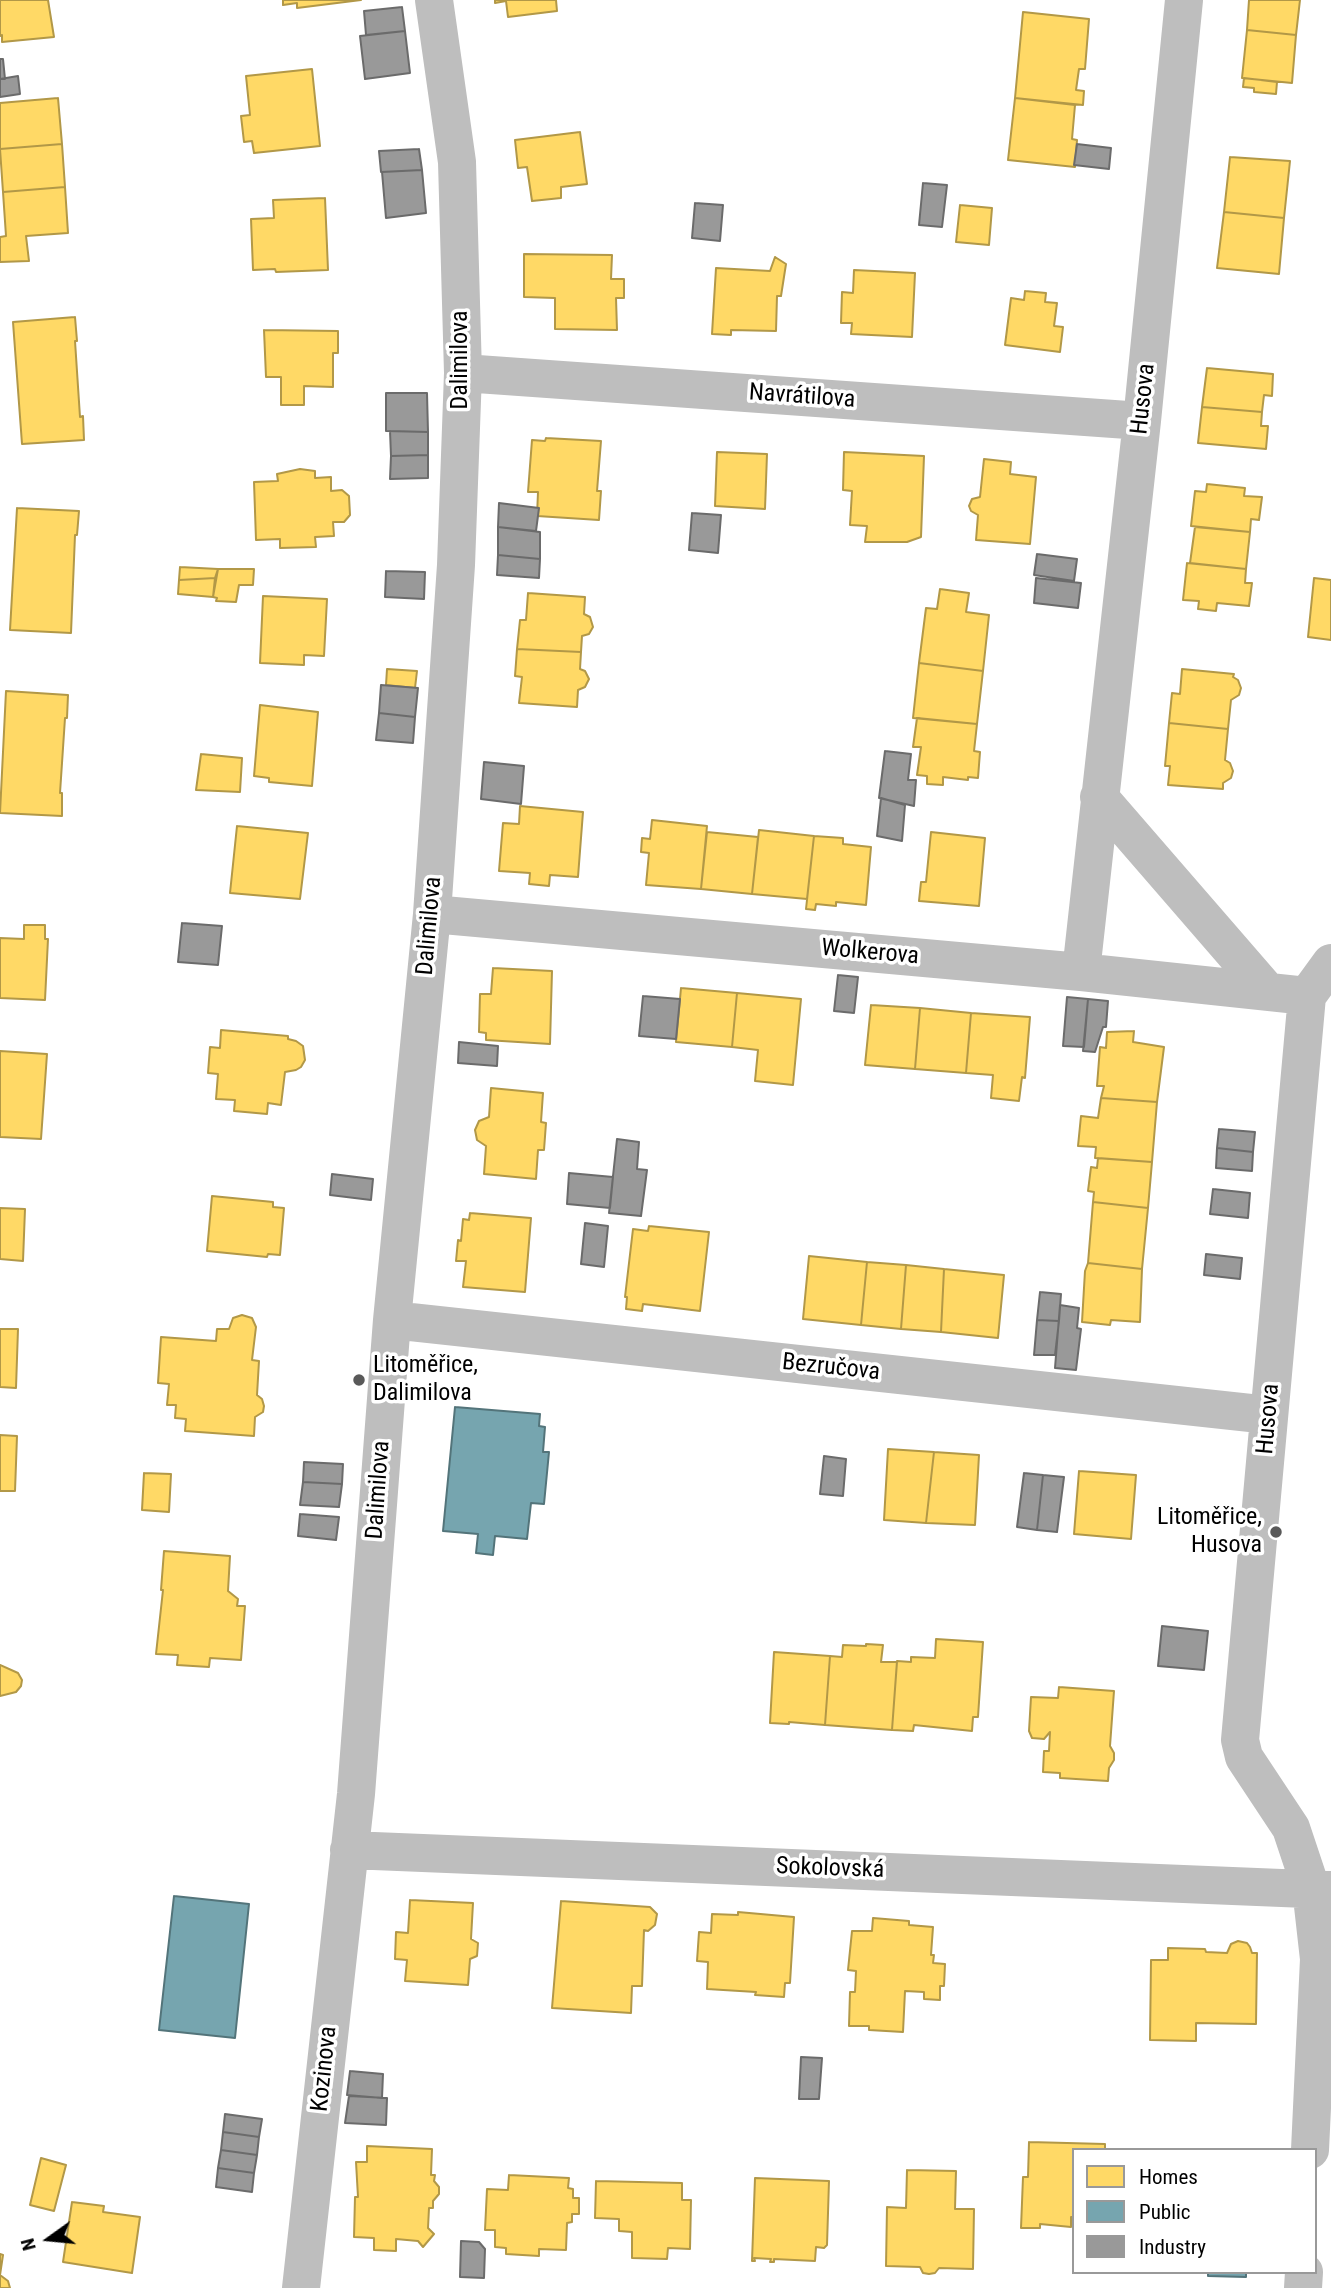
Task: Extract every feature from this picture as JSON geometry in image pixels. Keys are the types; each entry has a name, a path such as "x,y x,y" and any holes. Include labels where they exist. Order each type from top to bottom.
{"street":[{"name":"Dalimilova","path":"349,1850 357,1780 392,1320 432,915 456,565 463,373 457,162 434,0"},
{"name":"Husova","path":"1081,972 1142,421 1184,0"},
{"name":"Navrátilova","path":"463,373 1142,421"},
{"path":"1099,797 1268,992"},
{"name":"Wolkerova","path":"432,915 1081,972 1307,996"},
{"path":"1307,996 1331,963"},
{"name":"Husova","path":"1307,996 1240,1740 1244,1757 1291,1828 1321,1889 1310,2148"},
{"name":"Bezručova","path":"392,1320 1269,1415"},
{"name":"Sokolovská","path":"349,1850 1321,1889"},
{"name":"Kozinova","path":"300,2288 349,1850"}],"building: Homes":[{"path":"0,0 48,0 54,37 2,42"},
{"path":"283,0 361,0 297,8 297,3 283,5"},
{"path":"495,0 556,0 557,11 508,17 506,1 495,3"},
{"path":"1249,0 1300,0 1296,35 1247,30"},
{"path":"1023,12 1089,19 1085,69 1079,69 1076,90 1084,91 1083,105 1015,98"},
{"path":"1247,30 1296,35 1292,83 1242,78"},
{"path":"312,69 320,146 254,153 252,141 244,142 241,116 250,115 246,76"},
{"path":"1244,78 1277,82 1276,94 1254,92 1254,88 1243,87"},
{"path":"58,98 62,144 0,149 0,103"},
{"path":"1015,98 1075,105 1072,139 1077,140 1075,167 1008,160"},
{"path":"580,132 587,184 561,187 561,198 532,201 527,167 518,168 515,140"},
{"path":"62,144 65,187 3,192 0,149"},
{"path":"1230,157 1290,161 1284,218 1224,212"},
{"path":"65,187 68,233 26,236 29,261 0,262 0,237 6,236 3,192"},
{"path":"325,198 328,270 253,270 251,219 274,218 273,200"},
{"path":"960,205 992,208 989,245 956,242"},
{"path":"1224,212 1284,218 1279,274 1217,268"},
{"path":"524,254 612,255 611,279 624,279 624,298 616,298 617,330 555,329 555,298 524,297"},
{"path":"775,257 786,264 781,296 777,296 776,331 731,330 731,335 712,334 716,268 770,271"},
{"path":"854,270 915,273 912,337 851,334 852,323 841,323 842,292 853,293"},
{"path":"1025,291 1046,293 1045,302 1057,303 1054,326 1063,327 1060,352 1005,345 1011,298 1024,300"},
{"path":"75,317 80,417 83,416 84,440 22,444 13,322"},
{"path":"264,330 338,331 338,353 333,353 333,387 304,386 304,405 281,405 281,377 266,377"},
{"path":"1207,368 1273,374 1272,396 1264,395 1262,412 1202,407"},
{"path":"1202,407 1262,412 1261,426 1268,426 1266,449 1198,443"},
{"path":"546,438 601,441 597,491 601,491 599,520 537,516 538,492 528,492 532,440 545,441"},
{"path":"717,452 767,454 765,509 715,506"},
{"path":"844,452 924,456 921,537 907,542 865,542 867,526 850,525 852,491 843,490"},
{"path":"984,459 1011,462 1010,474 1036,477 1030,544 976,540 978,515 971,511 969,506 972,499 980,497"},
{"path":"300,469 315,471 315,478 331,477 331,491 342,490 349,496 350,515 344,522 333,522 334,536 315,537 316,547 280,548 280,539 256,540 254,482 278,481 277,474"},
{"path":"1207,484 1245,488 1244,496 1262,497 1259,520 1251,519 1250,532 1191,526 1195,491 1206,492"},
{"path":"17,508 79,511 75,535 71,633 10,630"},
{"path":"1195,527 1250,532 1246,569 1190,563"},
{"path":"1187,563 1246,569 1245,583 1252,583 1249,606 1217,603 1216,611 1198,609 1199,601 1183,600"},
{"path":"180,567 218,569 215,578 179,580"},
{"path":"218,569 254,569 253,585 239,585 236,602 216,601 217,598 213,597"},
{"path":"215,578 213,597 178,594 179,580"},
{"path":"1314,578 1331,580 1331,640 1308,637"},
{"path":"940,589 969,593 966,612 989,615 983,671 919,663 926,608 937,609"},
{"path":"528,593 585,597 584,614 590,617 593,627 589,634 582,636 581,652 517,649 520,620 526,620"},
{"path":"263,596 327,599 324,656 304,655 304,665 260,663"},
{"path":"517,649 581,652 580,669 585,671 589,679 585,687 578,690 577,707 519,703 522,677 515,676"},
{"path":"919,663 983,671 977,724 913,718"},
{"path":"387,669 417,671 415,688 386,685"},
{"path":"1182,669 1234,674 1233,677 1238,680 1241,688 1239,695 1231,700 1228,729 1169,723 1172,693 1180,694"},
{"path":"6,691 68,695 60,793 62,816 0,813"},
{"path":"260,705 318,712 312,786 269,782 269,778 254,776"},
{"path":"917,718 977,724 974,751 980,752 978,778 968,777 968,780 943,777 943,785 927,784 927,776 917,775 921,747 913,747"},
{"path":"1169,723 1228,729 1225,760 1230,763 1233,771 1231,778 1223,783 1223,789 1168,785 1170,766 1165,766"},
{"path":"201,754 242,758 240,792 196,790"},
{"path":"520,806 583,812 578,877 550,875 549,886 529,884 530,873 499,871 503,823 519,824"},
{"path":"652,820 707,826 701,889 646,885 649,853 641,852 642,838 650,839"},
{"path":"237,826 308,833 300,899 230,893"},
{"path":"759,830 814,836 807,899 752,894"},
{"path":"707,832 758,837 752,894 701,889"},
{"path":"931,832 985,838 979,906 919,901 921,882 926,882"},
{"path":"814,836 843,838 843,844 871,847 866,905 836,902 836,906 816,904 815,910 806,909"},
{"path":"24,925 45,925 45,939 48,939 45,1000 0,998 0,938 24,939"},
{"path":"493,968 552,971 550,1044 486,1040 486,1033 479,1032 480,994 491,994"},
{"path":"681,988 737,993 732,1047 676,1042"},
{"path":"737,993 801,999 793,1085 755,1081 758,1050 732,1047"},
{"path":"871,1005 920,1008 915,1069 865,1065"},
{"path":"920,1008 971,1013 966,1073 915,1069"},
{"path":"971,1013 1030,1017 1025,1078 1022,1077 1019,1101 991,1098 993,1075 966,1073"},
{"path":"221,1030 288,1036 288,1039 303,1046 305,1060 301,1067 285,1072 281,1105 268,1103 267,1114 234,1111 235,1100 216,1099 218,1074 208,1073 210,1047 220,1048"},
{"path":"1134,1031 1133,1042 1164,1047 1157,1102 1101,1098 1104,1086 1097,1086 1100,1047 1106,1048 1107,1032"},
{"path":"0,1051 47,1054 41,1139 0,1137"},
{"path":"491,1088 543,1093 541,1122 546,1123 544,1150 538,1150 536,1179 484,1174 486,1146 477,1140 475,1130 479,1121 489,1117"},
{"path":"1101,1098 1157,1102 1152,1162 1095,1158 1096,1147 1078,1146 1081,1116 1098,1118"},
{"path":"1098,1158 1152,1162 1148,1208 1093,1202 1094,1192 1088,1191 1091,1167 1097,1168"},
{"path":"212,1196 273,1202 273,1207 284,1208 280,1255 268,1254 267,1257 207,1251"},
{"path":"1093,1202 1148,1208 1142,1269 1088,1263"},
{"path":"0,1208 25,1209 23,1261 0,1259"},
{"path":"470,1213 531,1218 525,1292 463,1287 466,1261 456,1261 463,1219 469,1220"},
{"path":"649,1226 709,1232 700,1311 643,1304 642,1311 626,1309 633,1229 648,1231"},
{"path":"809,1256 867,1262 861,1325 803,1319"},
{"path":"867,1262 906,1265 901,1329 861,1325"},
{"path":"1088,1263 1142,1269 1140,1322 1111,1320 1110,1325 1082,1322 1085,1271"},
{"path":"906,1265 944,1269 941,1332 901,1329"},
{"path":"944,1269 1004,1275 998,1338 941,1332"},
{"path":"242,1315 252,1318 256,1327 252,1360 259,1361 257,1395 264,1406 263,1412 255,1417 254,1436 185,1431 186,1419 175,1418 176,1405 167,1405 169,1384 158,1383 161,1337 216,1341 217,1329 229,1329 233,1318"},
{"path":"0,1329 18,1329 16,1388 0,1387"},
{"path":"0,1435 17,1436 15,1491 0,1491"},
{"path":"888,1449 934,1452 926,1523 884,1520"},
{"path":"934,1452 979,1455 975,1525 926,1523"},
{"path":"1079,1471 1136,1475 1131,1539 1074,1534"},
{"path":"144,1473 171,1474 169,1512 142,1510"},
{"path":"164,1551 230,1556 228,1591 238,1599 237,1606 245,1606 241,1660 210,1658 209,1667 177,1665 178,1655 156,1654"},
{"path":"936,1639 983,1642 978,1717 973,1717 972,1731 914,1725 913,1731 892,1730 897,1661 911,1662 911,1657 935,1658"},
{"path":"843,1645 883,1645 881,1662 897,1662 892,1730 825,1725 830,1656 842,1657"},
{"path":"774,1652 830,1656 825,1725 770,1723"},
{"path":"0,1665 18,1673 22,1680 16,1692 0,1696"},
{"path":"1059,1687 1114,1691 1110,1746 1114,1760 1109,1768 1108,1781 1060,1778 1060,1773 1043,1772 1044,1751 1049,1751 1050,1732 1044,1739 1032,1738 1029,1731 1031,1697 1058,1698"},
{"path":"410,1900 473,1903 471,1939 478,1943 477,1956 470,1959 468,1985 405,1981 407,1960 395,1959 396,1932 408,1933"},
{"path":"561,1901 650,1907 657,1914 655,1925 648,1931 644,1930 642,1986 632,1986 631,2013 552,2008"},
{"path":"738,1912 794,1917 790,1983 785,1983 784,1997 707,1989 708,1962 697,1961 699,1932 711,1933 712,1914 738,1915"},
{"path":"873,1918 909,1921 909,1925 933,1927 933,1963 945,1964 940,2000 924,1999 924,1992 905,1991 903,2032 869,2030 869,2026 849,2026 850,1992 855,1992 856,1971 848,1970 852,1931 872,1931"},
{"path":"1238,1941 1247,1943 1252,1953 1257,1953 1256,2024 1196,2023 1196,2041 1150,2040 1151,1960 1168,1960 1168,1948 1205,1949 1206,1952 1227,1953 1231,1944"},
{"path":"1029,2142 1105,2144 1105,2148 1072,2148 1071,2227 1040,2224 1040,2228 1021,2228 1023,2177 1028,2177"},
{"path":"367,2146 432,2149 431,2175 435,2175 434,2181 439,2187 439,2194 433,2201 433,2208 429,2208 428,2228 434,2234 423,2247 418,2241 396,2239 396,2251 374,2250 374,2238 354,2237 355,2197 358,2197 356,2162 367,2162"},
{"path":"41,2158 66,2165 54,2211 30,2205"},
{"path":"907,2170 956,2171 955,2209 974,2209 973,2269 939,2268 935,2273 929,2274 923,2273 920,2267 886,2266 887,2207 906,2208"},
{"path":"509,2175 569,2178 568,2188 573,2189 573,2198 579,2198 579,2214 572,2214 572,2222 567,2223 566,2250 539,2249 539,2256 506,2254 506,2248 495,2247 495,2230 485,2230 487,2189 508,2190"},
{"path":"755,2178 829,2181 827,2245 824,2248 816,2247 815,2261 774,2259 774,2262 770,2262 771,2259 754,2258 755,2261 752,2261"},
{"path":"596,2181 682,2183 682,2200 691,2200 690,2249 668,2248 667,2259 632,2258 632,2232 619,2231 619,2219 595,2218"},
{"path":"72,2202 104,2206 103,2212 140,2217 132,2273 63,2262"},
{"path":"0,2254 3,2255 0,2275"},
{"path":"0,2275 8,2281 10,2288 0,2288"}],"building: Public":[{"path":"455,1407 540,1414 539,1426 545,1427 543,1452 549,1452 544,1504 531,1503 527,1539 495,1536 493,1555 476,1553 478,1534 443,1531"},
{"path":"174,1896 249,1904 235,2038 159,2030"},
{"path":"1208,2274 1246,2274 1246,2277"}],"building: Industry":[{"path":"402,7 405,31 366,35 364,11"},
{"path":"405,31 410,73 365,79 360,36"},
{"path":"0,59 3,59 5,79 0,79"},
{"path":"18,76 20,94 0,97 0,79"},
{"path":"1077,144 1111,148 1109,169 1074,165"},
{"path":"419,149 422,170 381,172 379,151"},
{"path":"422,170 426,213 386,218 382,172"},
{"path":"923,183 947,185 942,227 919,225"},
{"path":"695,203 723,205 720,241 692,238"},
{"path":"386,393 427,393 428,432 386,431"},
{"path":"390,431 428,432 428,455 391,456"},
{"path":"428,455 428,478 390,479 391,456"},
{"path":"499,503 539,508 536,531 498,527"},
{"path":"692,513 721,515 718,553 689,550"},
{"path":"498,527 540,532 540,559 498,555"},
{"path":"1037,554 1077,559 1074,581 1034,575"},
{"path":"498,555 540,559 539,578 497,575"},
{"path":"386,571 425,572 424,599 385,597"},
{"path":"1036,578 1081,583 1078,608 1034,603"},
{"path":"381,685 418,688 415,717 379,713"},
{"path":"379,713 415,717 413,743 376,740"},
{"path":"885,751 911,754 908,780 916,780 914,806 879,798"},
{"path":"484,762 524,766 521,804 481,799"},
{"path":"881,798 905,805 902,841 877,836"},
{"path":"182,923 222,926 218,965 178,962"},
{"path":"838,975 858,977 854,1013 834,1011"},
{"path":"643,996 680,999 676,1039 639,1036"},
{"path":"1067,997 1088,999 1084,1047 1063,1046"},
{"path":"1088,999 1108,1001 1106,1027 1103,1027 1095,1052 1083,1051"},
{"path":"459,1042 498,1046 497,1066 458,1063"},
{"path":"1219,1129 1255,1132 1253,1152 1217,1148"},
{"path":"617,1139 639,1142 637,1169 647,1170 641,1216 609,1213"},
{"path":"1217,1148 1253,1152 1252,1171 1216,1168"},
{"path":"569,1173 613,1177 610,1208 567,1204"},
{"path":"332,1174 373,1179 371,1200 330,1195"},
{"path":"1213,1189 1250,1193 1248,1218 1210,1214"},
{"path":"585,1223 608,1226 604,1267 581,1264"},
{"path":"1206,1254 1242,1258 1240,1279 1204,1275"},
{"path":"1040,1292 1061,1294 1059,1321 1037,1320"},
{"path":"1060,1305 1079,1308 1077,1328 1081,1329 1076,1370 1055,1368"},
{"path":"1037,1320 1059,1321 1055,1355 1034,1355"},
{"path":"824,1456 846,1459 843,1496 820,1494"},
{"path":"304,1462 343,1464 342,1484 303,1482"},
{"path":"1024,1473 1043,1475 1037,1530 1017,1527"},
{"path":"1043,1475 1064,1477 1057,1532 1037,1530"},
{"path":"303,1482 342,1484 339,1507 300,1505"},
{"path":"300,1514 339,1517 336,1540 298,1536"},
{"path":"1162,1626 1208,1631 1204,1670 1158,1666"},
{"path":"801,2057 822,2058 819,2099 799,2099"},
{"path":"350,2071 383,2074 382,2098 347,2095"},
{"path":"349,2096 387,2098 386,2125 345,2123"},
{"path":"225,2114 262,2119 259,2137 223,2132"},
{"path":"223,2132 259,2137 257,2155 221,2150"},
{"path":"221,2150 257,2155 254,2173 218,2168"},
{"path":"218,2168 254,2173 252,2192 216,2187"},
{"path":"461,2241 479,2242 485,2249 484,2278 460,2277"}],"place":[{"name":"Litoměřice, Dalimilova","path":"359,1380"},
{"name":"Litoměřice, Husova","path":"1276,1532"}]}
